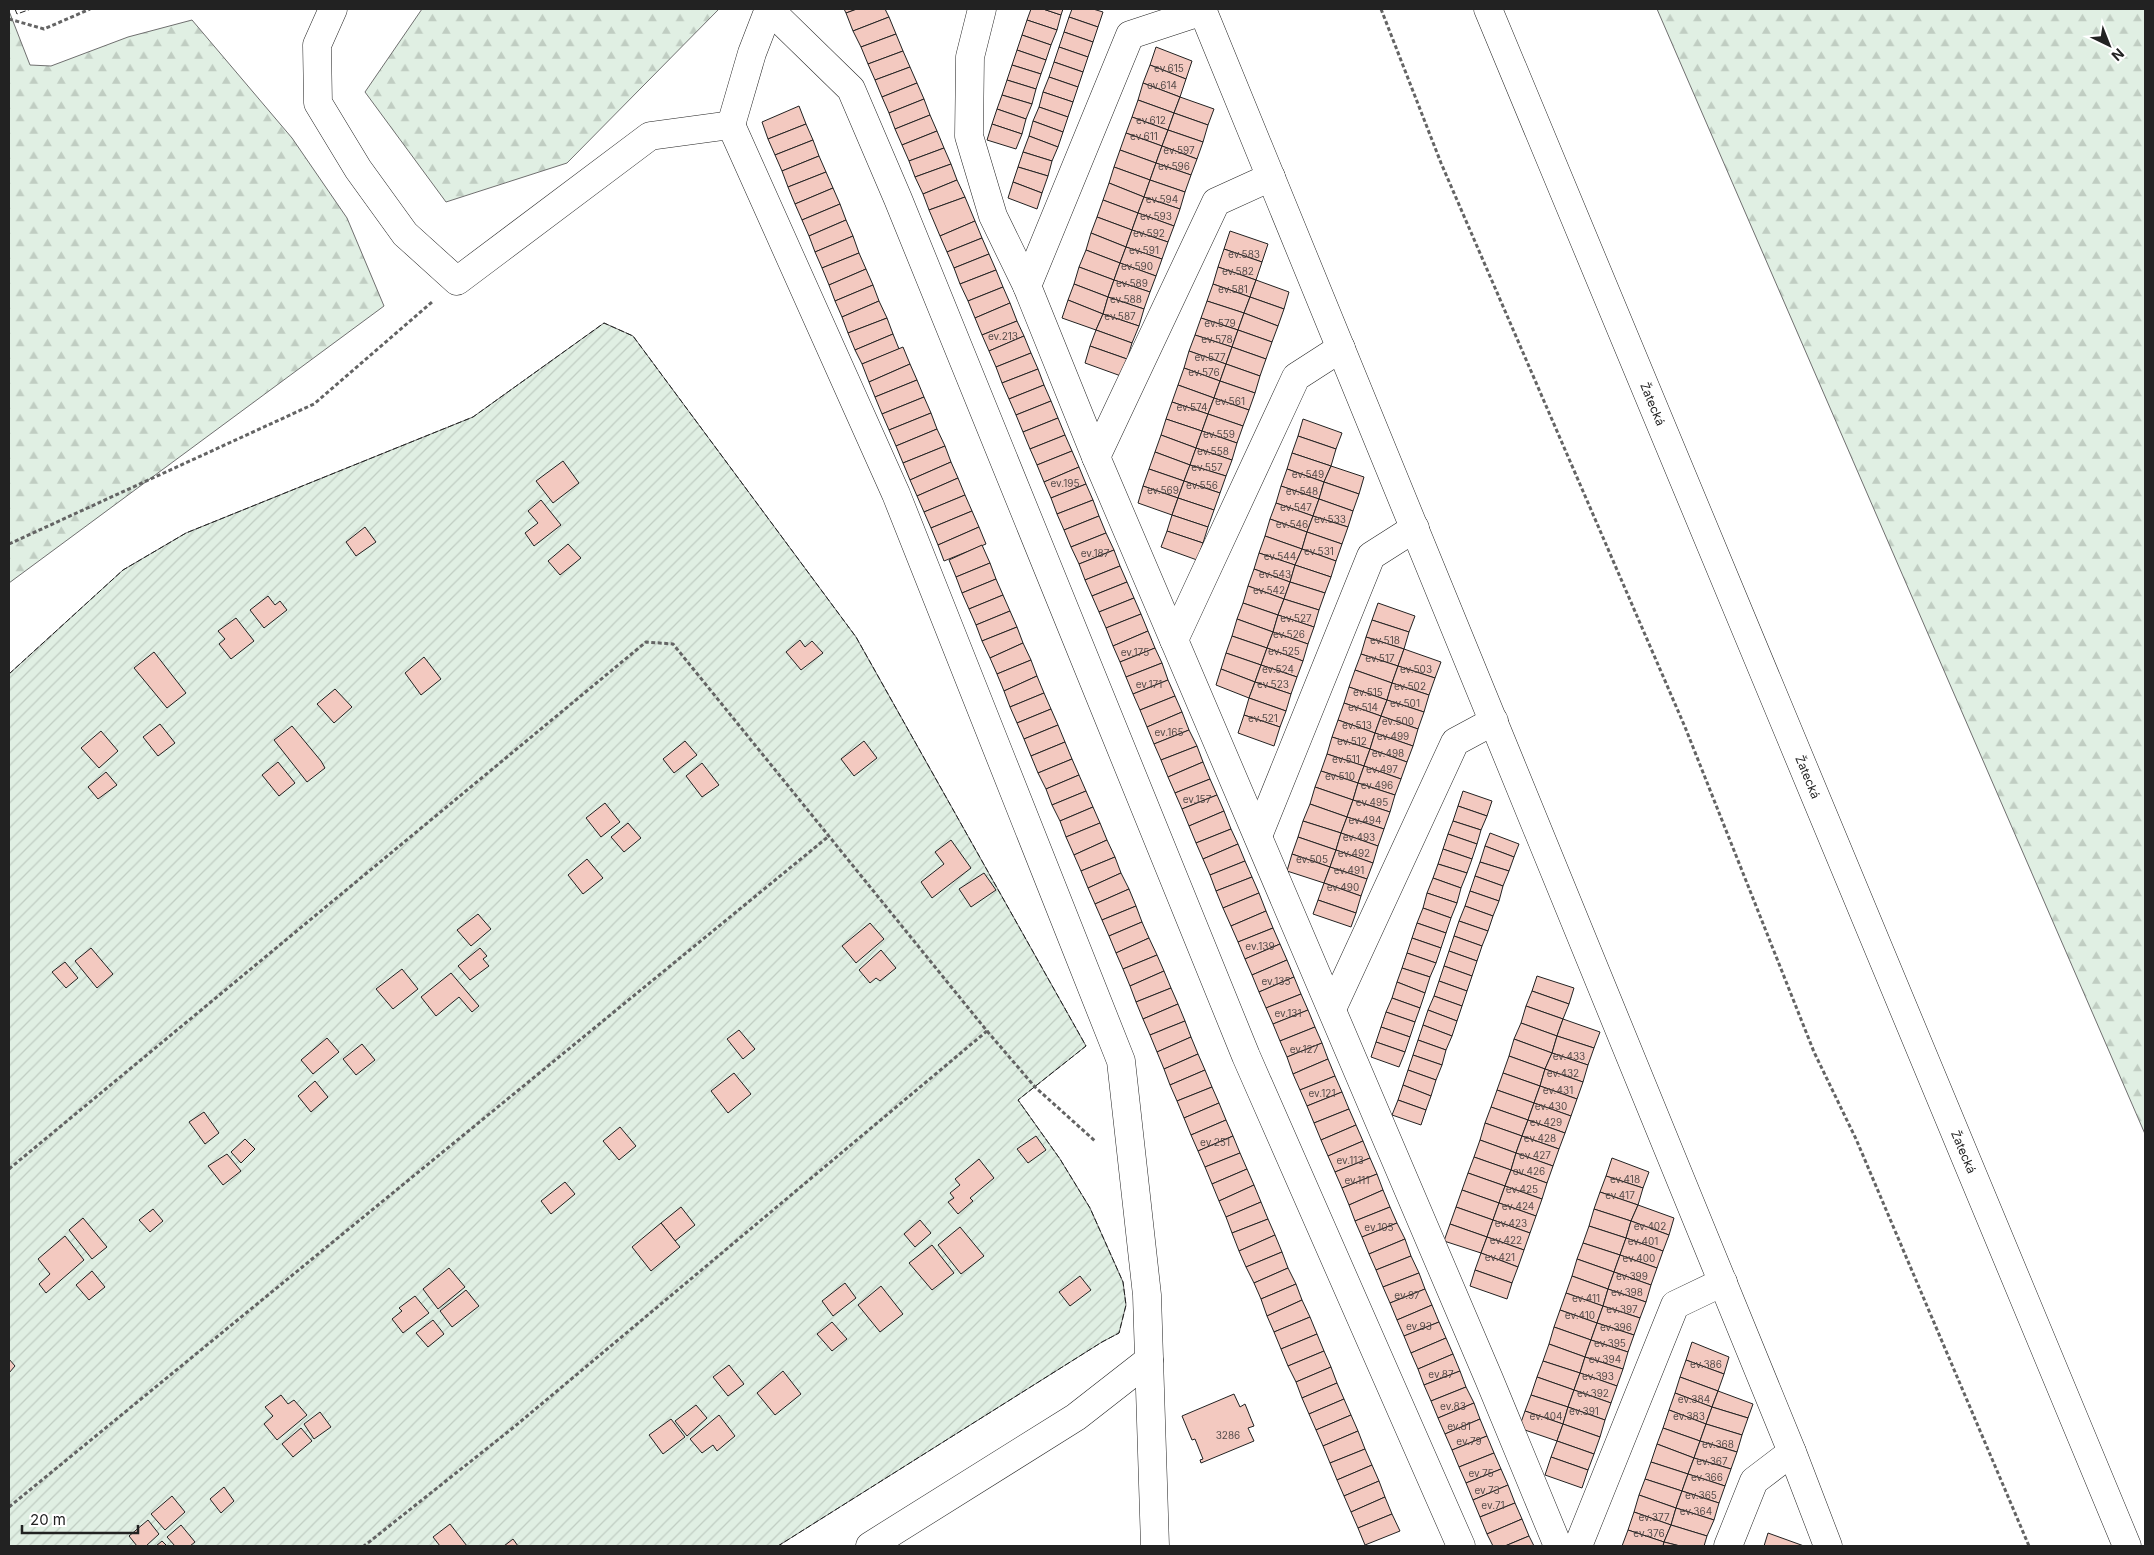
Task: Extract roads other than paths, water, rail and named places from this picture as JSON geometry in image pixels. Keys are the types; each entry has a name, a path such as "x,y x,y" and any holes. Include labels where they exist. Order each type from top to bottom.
{"street":[{"path":"333,9 317,45 318,104 358,169 405,234 457,281 650,136 731,125"},
{"path":"1155,1546 1146,1296 1121,1061 896,494 731,125 752,53 769,9 851,90 898,199 1246,1056 1461,1546"},
{"path":"982,9 970,57 969,136 993,216 1027,286 1096,457 1489,1379 1558,1546"},
{"name":"Žatecká","path":"1488,9 2127,1546"},
{"path":"1027,286 1130,35 1203,10 1723,1282 1828,1546"},
{"path":"1096,457 1216,202 1271,177"},
{"path":"1174,640 1296,377 1341,348"},
{"path":"1258,836 1371,556 1415,528"},
{"path":"1332,1009 1455,742 1494,721"},
{"path":"1578,1546 1675,1306 1723,1282"},
{"path":"870,1546 1076,1418 1148,1360"},
{"path":"1728,1546 1754,1481 1792,1452"}]}
